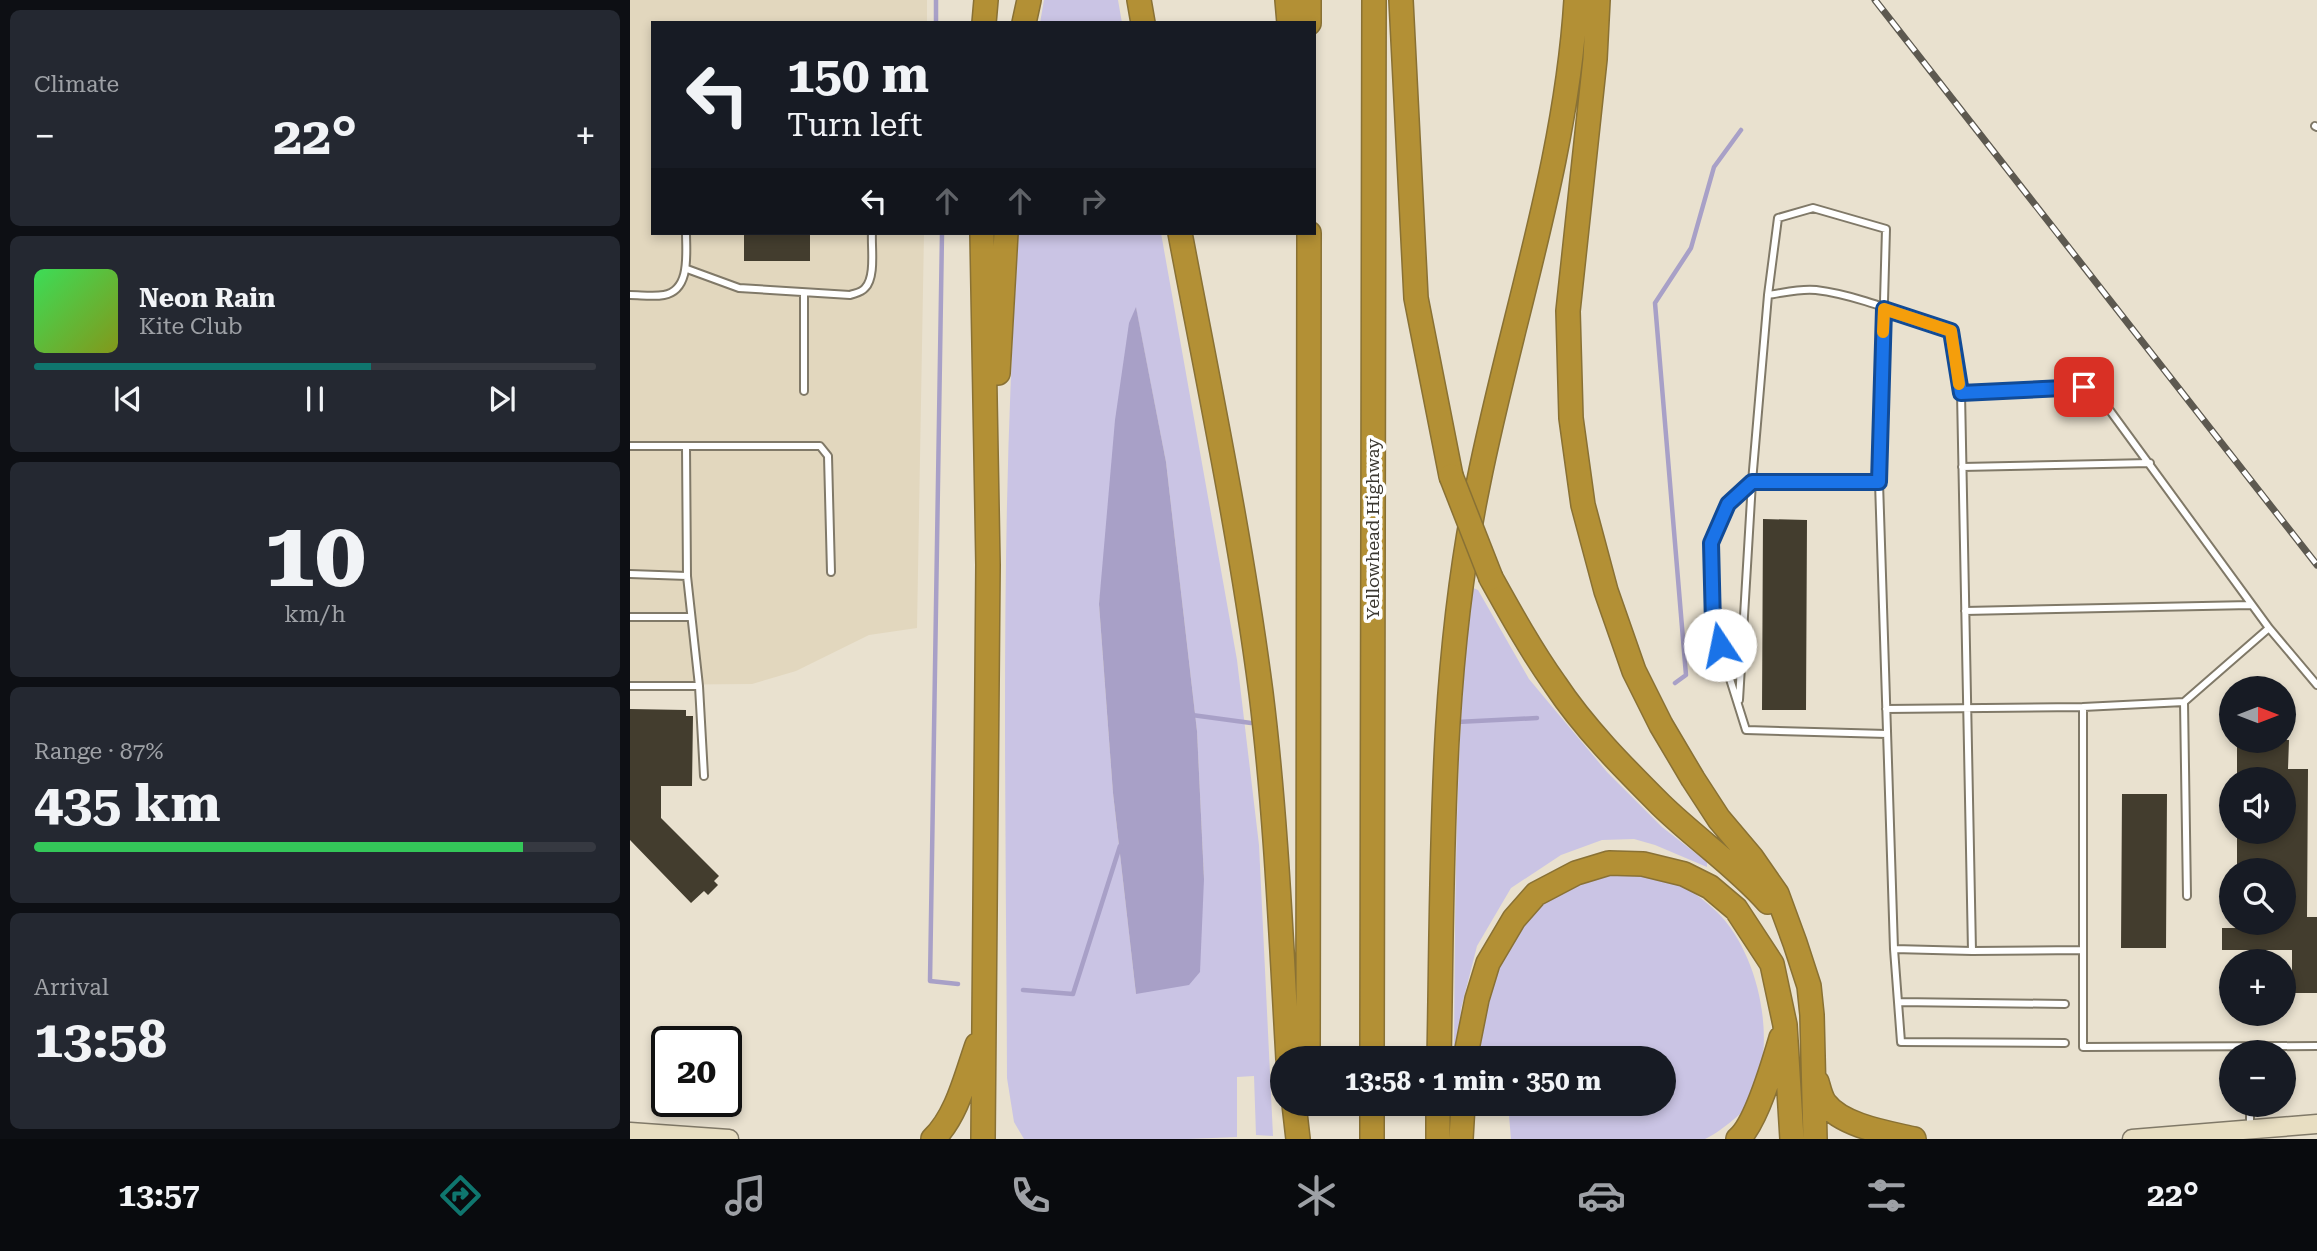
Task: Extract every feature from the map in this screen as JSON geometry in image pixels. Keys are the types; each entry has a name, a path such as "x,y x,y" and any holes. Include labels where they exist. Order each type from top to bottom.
{"highway":[{"path":"977,0 977,21"},
{"path":"984,21 986,0"},
{"path":"1024,21 1029,0"},
{"path":"1139,0 1143,21"},
{"path":"1287,0 1289,21"},
{"path":"1309,0 1309,21"},
{"name":"Yellowhead Highway","path":"1372,1046 1374,0"},
{"path":"1401,0 1416,298 1451,476 1491,578 1556,686 1592,732 1662,806 1736,868 1768,901 1795,943"},
{"path":"1439,1046 1444,761 1452,654 1478,485 1560,140 1573,55 1576,0"},
{"path":"1598,0 1595,59 1568,311 1571,418 1583,505 1606,591 1634,671 1661,725 1693,779 1777,894 1795,943 1809,986 1815,1139"},
{"path":"982,235 988,565 984,1139"},
{"path":"988,565 1006,235"},
{"path":"1181,235 1226,477 1261,693 1277,859 1287,1046"},
{"path":"1308,1046 1309,235"},
{"path":"1468,1046 1488,963 1514,919 1536,894 1576,873 1609,863 1643,863 1684,874 1710,887 1736,909 1772,964 1785,1025 1793,1139"},
{"path":"1738,1139 1754,1114 1785,1025"},
{"path":"933,1139 947,1121 959,1095 984,1026"},
{"path":"1813,1072 1826,1104 1843,1116 1864,1127 1914,1139"},
{"path":"1295,1116 1298,1139"},
{"path":"1307,1116 1307,1139"},
{"path":"1372,1116 1372,1139"},
{"path":"1438,1116 1438,1139"},
{"path":"1461,1139 1462,1116"}],"main road":[{"path":"2132,1139 2317,1124"},
{"path":"630,1132 729,1139"}],"lane":[{"path":"1739,705 1752,482 1777,218 1813,208 1886,229 1879,482 1894,949 1901,1042 2065,1042"},
{"path":"630,295 665,295 672,292 683,279 687,269 686,235"},
{"path":"687,269 739,288 850,295 861,292 868,286 872,235"},
{"path":"1768,295 1814,289 1861,300 1951,331 1961,393 1972,951"},
{"path":"804,293 804,391"},
{"path":"1961,393 2084,387 2103,401 2251,605 2317,685"},
{"path":"630,446 820,446 828,456 831,572"},
{"path":"686,447 687,576 699,686 704,776"},
{"path":"1962,467 2150,463"},
{"path":"1879,482 1752,482 1728,504 1711,543 1713,625 1746,730 1887,734"},
{"path":"630,574 687,576"},
{"path":"1965,611 2251,605"},
{"path":"630,617 691,617"},
{"path":"1886,709 2083,707 2184,702 2269,628"},
{"path":"630,686 699,686"},
{"path":"2184,702 2187,896"},
{"path":"2083,707 2083,1047 2219,1049"},
{"path":"1894,949 2082,950"},
{"path":"1898,1002 2065,1004"},
{"path":"2296,1047 2317,1046"},
{"path":"2250,1117 2250,1128"}],"shaded area":[{"path":"630,0 927,0 927,21 651,21 651,235 924,235 917,628 869,635 796,671 752,684 630,685"},
{"path":"1044,0 1118,0 1122,21 1040,21"},
{"path":"1019,235 1161,235 1237,660 1259,845 1273,1136 1256,1135 1254,1076 1237,1077 1237,1137 1024,1139 1014,1122 1007,1078 1006,549","holes":["1136,308 1166,462 1197,731 1204,879 1136,994 1113,793 1099,604"]},
{"path":"1136,307 1166,462 1197,731 1204,879 1200,972 1189,985 1136,994 1113,793 1099,604 1115,420 1129,323"},
{"path":"1471,587 1478,590 1529,679 1607,772 1662,827 1707,862 1707,867 1634,839 1602,840 1561,855 1511,888 1477,946 1461,1009 1460,1046 1454,1046 1459,764"},
{"path":"1627,870 1679,883 1717,912 1732,930 1744,952 1754,976 1764,1029 1759,1080 1750,1102 1742,1112 1705,1139 1511,1139 1509,1116 1676,1116 1676,1046 1480,1046 1484,1011 1498,963 1538,903 1583,877"}],"building":[{"path":"744,235 810,235 810,261 744,261"},
{"path":"1763,519 1807,520 1806,710 1762,710"},
{"path":"630,709 686,710 686,716 693,716 692,786 661,786 661,818 719,876 714,881 718,885 708,895 704,891 691,903 630,840"},
{"path":"2237,753 2289,753 2288,767 2237,767"},
{"path":"2296,769 2308,769 2307,917 2317,917 2317,993 2296,993 2296,949 2222,949 2222,935 2296,935 2296,858 2237,858 2237,844 2296,844"},
{"path":"2122,794 2167,794 2166,948 2121,948"}],"waterway":[{"path":"936,0 936,21"},
{"path":"1675,683 1686,675 1655,303 1691,248 1714,167 1741,130"},
{"path":"942,235 930,981 958,984"},
{"path":"1192,715 1251,723"},
{"path":"1457,722 1537,718"},
{"path":"1023,990 1073,994 1120,846"}],"railway":[{"path":"1875,0 2317,565"}],"slow traffic":[{"path":"1883,332 1884,309 1951,331 1959,384"}],"route":[{"path":"1720,645 1713,625 1711,543 1728,504 1752,482 1879,482 1884,309 1951,331 1961,393 2084,387"}]}
